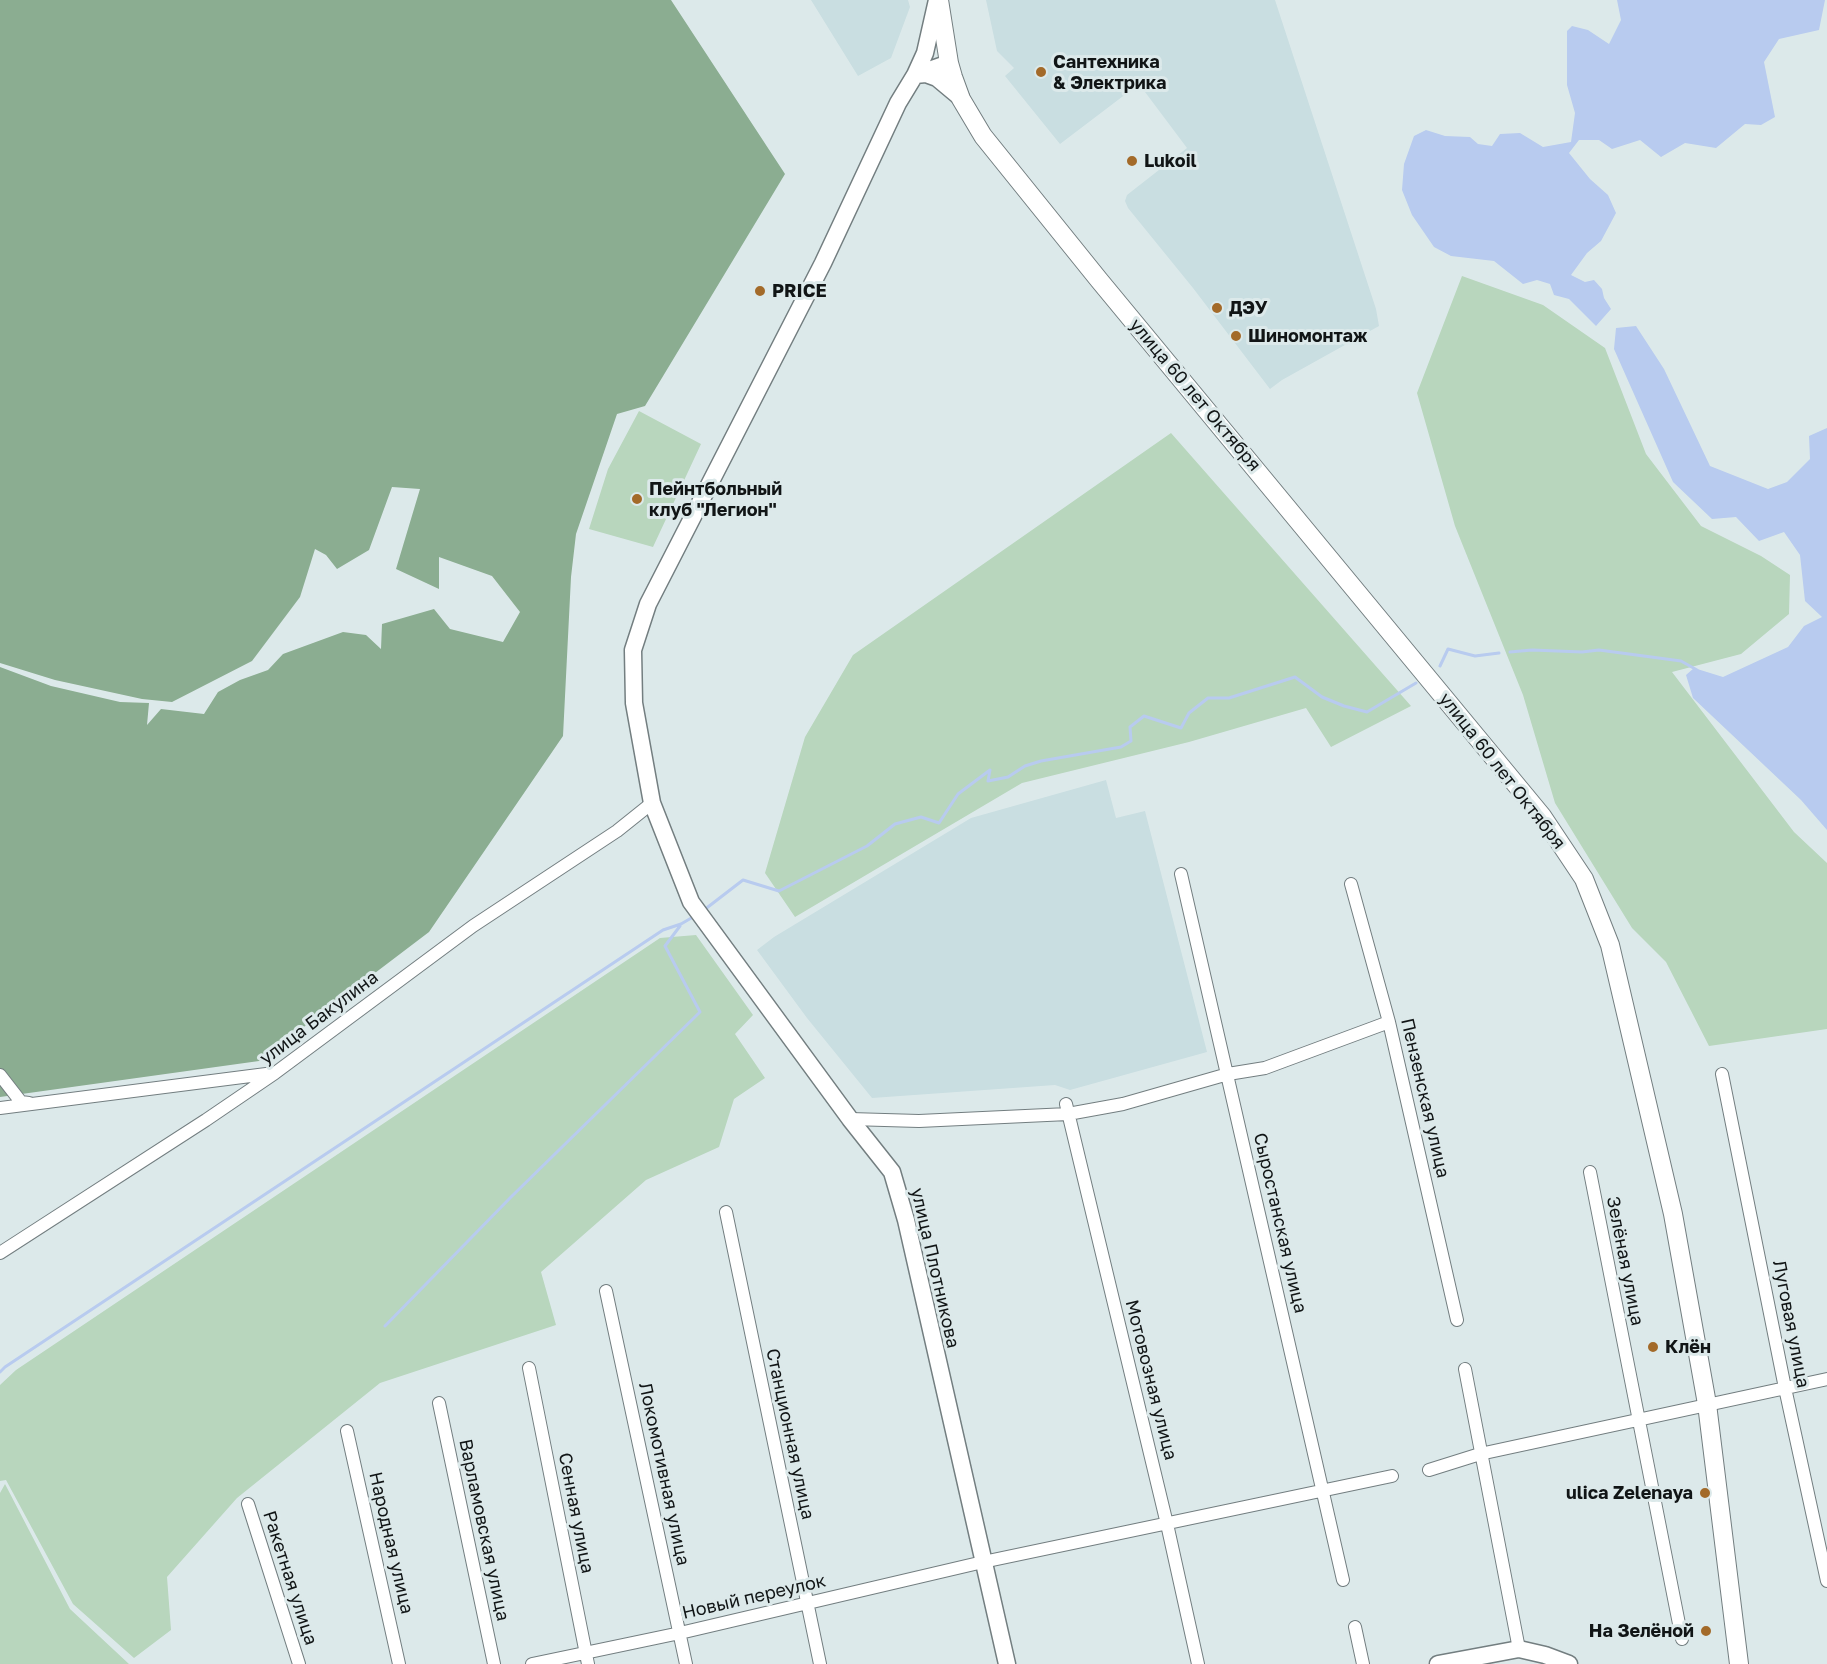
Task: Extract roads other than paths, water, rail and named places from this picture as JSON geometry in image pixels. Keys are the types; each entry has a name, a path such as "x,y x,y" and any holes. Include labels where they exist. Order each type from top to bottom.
{"main road":[{"name":"улица 60 лет Октября","path":"938,0 949,63 961,99 983,136 1542,816 1584,879 1610,945 1674,1214 1707,1404 1739,1664"}],"street":[{"path":"652,803 634,703 633,650 648,604 823,263 898,103 915,75 925,53 938,0"},
{"path":"915,75 949,63"},
{"path":"915,75 926,74 937,78 961,99"},
{"name":"улица Бакулина","path":"0,1253 275,1073 473,926 617,831 652,803"},
{"name":"улица Плотникова","path":"652,803 691,902 850,1119 892,1172 908,1229 1007,1664"},
{"name":"Сыростанская улица","path":"1181,874 1343,1580"},
{"name":"Пензенская улица","path":"1351,884 1389,1022 1457,1320"},
{"path":"850,1119 919,1121 1123,1104 1228,1074 1265,1068 1389,1022"},
{"path":"0,1108 275,1073"},
{"name":"Луговая улица","path":"1722,1074 1785,1388 1827,1581"},
{"path":"0,1075 21,1102 29,1103"},
{"name":"Мотовозная улица","path":"1067,1109 1167,1524 1198,1664"},
{"name":"Зелёная улица","path":"1590,1173 1682,1639"},
{"name":"Станционная улица","path":"726,1212 820,1664"},
{"name":"Локомотивная улица","path":"606,1291 686,1664"},
{"name":"Сенная улица","path":"529,1368 587,1658"},
{"path":"1465,1369 1519,1649"},
{"path":"1429,1470 1480,1454 1827,1379"},
{"name":"Варламовская улица","path":"438,1403 494,1664"},
{"name":"Народная улица","path":"347,1431 399,1664"},
{"name":"Новый переулок","path":"532,1664 587,1658 680,1633 982,1562 1392,1476"},
{"name":"Ракетная улица","path":"248,1504 299,1664"},
{"path":"1354,1628 1363,1664"},
{"path":"1438,1664 1519,1649 1569,1664"}],"water":[{"path":"1617,0 1825,0 1819,30 1779,39 1764,62 1775,117 1761,125 1745,124 1716,148 1685,143 1661,157 1640,140 1612,149 1599,140 1579,140 1569,153 1590,179 1608,195 1616,213 1601,241 1587,253 1571,275 1585,282 1594,280 1602,289 1604,298 1611,309 1596,326 1569,299 1554,295 1550,284 1537,280 1523,284 1494,261 1451,256 1434,247 1412,215 1402,190 1404,164 1414,136 1426,130 1445,136 1470,137 1478,144 1492,146 1500,134 1520,133 1543,147 1571,142 1575,113 1567,85 1567,31 1572,26 1588,30 1609,44 1621,20"},
{"path":"1636,326 1664,369 1710,466 1768,489 1787,482 1810,459 1809,436 1827,428 1827,830 1801,800 1693,698 1686,675 1694,668 1723,677 1788,647 1804,626 1822,617 1805,601 1800,555 1784,532 1759,541 1736,517 1712,519 1673,482 1614,349 1616,328"}],"waterway":[{"path":"1440,666 1448,649 1475,656 1499,653"},
{"path":"1510,652 1599,650 1681,661 1697,670"},
{"path":"704,910 743,880 779,891 867,846 895,824 921,817 939,823 958,794 990,770 988,781 1008,777 1025,766 1041,761 1121,747 1131,741 1130,727 1144,716 1181,728 1189,713 1208,698 1229,698 1295,677 1322,697 1367,712 1416,683"},
{"path":"0,1372 663,930 693,917"},
{"path":"385,1326 511,1197 700,1012 665,946 680,926"}],"place":[{"name":"Сантехника & Электрика","path":"1041,72"},
{"name":"Lukoil","path":"1132,161"},
{"name":"PRICE","path":"760,291"},
{"name":"ДЭУ","path":"1217,308"},
{"name":"Шиномонтаж","path":"1236,336"},
{"name":"Пейнтбольный клуб \"Легион\"","path":"637,499"},
{"name":"Клён","path":"1653,1347"},
{"name":"ulica Zelenaya","path":"1705,1493"},
{"name":"На Зелёной","path":"1706,1631"}]}
